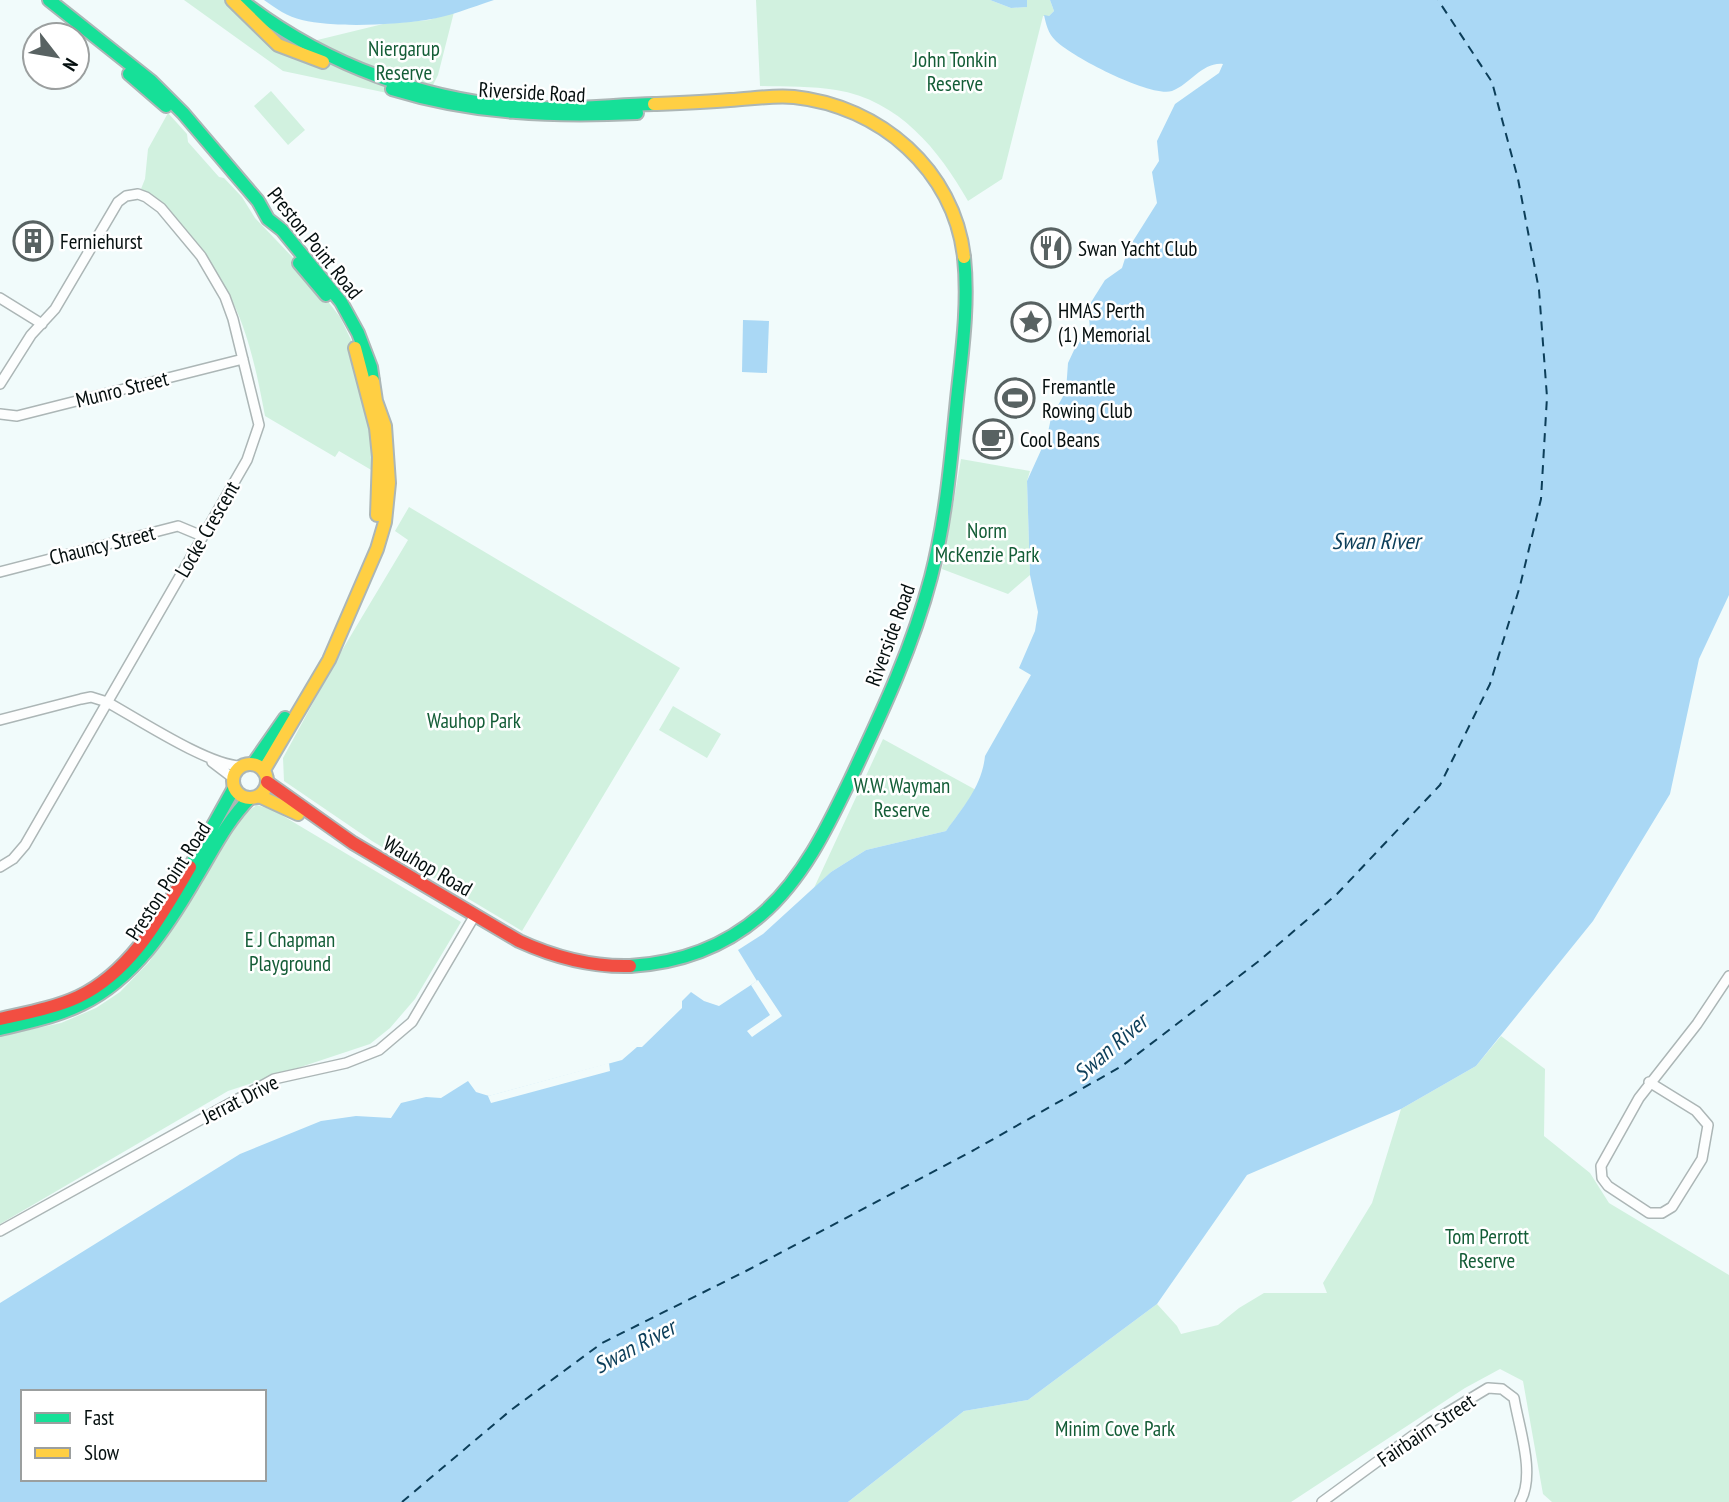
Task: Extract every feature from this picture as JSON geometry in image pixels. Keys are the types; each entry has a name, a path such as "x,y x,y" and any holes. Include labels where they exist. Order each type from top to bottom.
{"street":[{"name":"Preston Point Road","path":"38,0 138,82 203,145 262,224 324,292 351,337 363,372 367,398 374,416 379,457 379,506 374,529 327,647 256,771"},
{"name":"Preston Point Road","path":"0,1019 70,1000 89,991 121,967 161,916 225,810 234,783 256,771 329,660 372,561 385,522 389,483 385,426 376,401 371,368 358,333 341,302 282,230 268,219 258,201 183,113 151,81 49,0"},
{"name":"Riverside Road","path":"232,0 278,44 288,50 409,94 480,111 571,117 723,108 801,107 815,103"},
{"name":"Riverside Road","path":"241,0 296,40 332,58 393,82 477,102 550,108 772,98 804,99 849,111 872,121 903,142 919,157 943,188 956,216 965,262 967,297 950,471 941,531 921,612 898,677 823,834 798,875 773,904 739,933 700,953 675,960 626,966 586,964 543,952 475,915"},
{"name":"Locke Crescent","path":"0,867 13,859 25,845 247,460 259,425 225,297 201,257 161,208 142,195 126,196 118,202 55,309 42,324"},
{"path":"0,298 42,324 31,335 0,384"},
{"name":"Munro Street","path":"0,414 17,416 243,359"},
{"name":"Chauncy Street","path":"0,572 178,526 202,536"},
{"path":"0,720 91,697 107,702"},
{"name":"Wauhop Road","path":"107,702 204,755 230,766 256,771 362,849"},
{"name":"Wauhop Road","path":"204,755 234,783 239,794 287,808 475,915"},
{"name":"Preston Point Road","path":"0,1029 70,1009 90,1000 121,979 140,961 165,927 235,813 264,791 256,771"},
{"name":"Jerrat Drive","path":"0,1231 274,1079 346,1063 379,1050 412,1022 475,915"},
{"path":"1650,1082 1696,1111 1708,1125 1702,1159 1672,1207 1662,1213 1649,1213 1608,1186 1602,1178 1601,1166 1650,1082 1697,1024 1729,976"},
{"name":"Fairbairn Street","path":"1322,1502 1430,1423 1488,1388 1502,1389 1514,1398 1529,1478 1526,1492 1520,1502"}],"green space":[{"name":"Niergarup Reserve","path":"184,0 231,0 265,32 305,43 383,24 429,20 454,12 438,75 425,101 283,71"},
{"name":"John Tonkin Reserve","path":"756,0 990,0 1011,8 1027,7 1027,0 1050,0 1054,11 1049,16 1043,16 1002,179 968,201 930,146 898,116 879,104 836,90 760,86"},
{"path":"271,91 305,130 288,145 254,106"},
{"path":"168,113 187,134 188,142 219,177 224,178 242,197 255,218 299,264 340,317 354,346 374,433 373,471 339,451 335,457 265,416 248,341 231,297 205,256 173,215 155,197 141,189 145,179 148,149"},
{"name":"Norm McKenzie Park","path":"961,459 1030,471 1027,481 1030,575 1008,594 942,569"},
{"name":"Wauhop Park","path":"409,507 680,668 522,931 372,841 284,781 283,758 338,657 408,540 395,531"},
{"path":"673,706 721,734 707,758 659,730"},
{"name":"W.W. Wayman Reserve","path":"883,739 976,790 946,831 866,850 831,872 814,888"},
{"name":"E J Chapman Playground","path":"257,805 273,810 461,922 415,999 390,1028 370,1044 228,1091 0,1224 0,1036 61,1023 96,1008 120,992 149,962 232,831 245,813"},
{"name":"Tom Perrott Reserve","path":"1501,1036 1545,1069 1544,1136 1590,1173 1609,1203 1729,1275 1729,1502 1552,1502 1543,1494 1523,1381 1500,1369 1465,1388 1291,1502 848,1502 964,1411 1028,1400 1157,1304 1181,1334 1218,1325 1264,1293 1327,1293 1323,1283 1372,1203 1401,1109 1476,1066"}],"water":[{"path":"264,0 494,0 435,19 364,25 302,20"},
{"path":"990,0 1027,0 1027,7 1011,8"},
{"name":"Swan River","path":"1050,0 1729,0 1729,595 1699,659 1670,794 1593,921 1476,1066 1401,1109 1247,1175 1157,1304 1028,1400 964,1411 848,1502 0,1502 0,1303 240,1154 321,1121 356,1116 391,1118 401,1103 426,1097 441,1098 468,1081 476,1092 489,1096 622,1060 637,1047 642,1047 682,1008 682,1001 691,992 704,1001 719,1006 757,981 738,950 763,934 831,872 866,850 946,831 959,813 976,787 985,756 1031,675 1019,668 1035,631 1038,612 1030,575 1027,481 1047,437 1051,418 1066,391 1068,363 1075,348 1090,329 1088,307 1105,280 1122,268 1128,249 1157,203 1152,172 1159,161 1157,141 1175,104 1219,73 1223,64 1209,66 1172,91 1147,88 1111,74 1063,47 1049,31 1044,15 1049,16 1054,11"},
{"path":"743,320 769,321 767,373 742,372"}],"pier":[{"path":"758,980 782,1016 752,1037 747,1031 770,1015 751,985"},
{"path":"609,1063 610,1071 491,1103 488,1096"}],"ferry route":[{"path":"402,1502 511,1410 602,1343 746,1271 974,1150 1122,1066 1259,961 1337,894 1440,785 1490,684 1520,586 1541,499 1547,397 1539,290 1518,179 1492,82 1438,0"}],"traffic: fast":[{"path":"49,0 151,81 183,113 258,201 268,219 282,230 341,302 358,333 371,367 373,381"},
{"path":"241,0 273,23 342,61 378,76 453,98 532,108 654,104"},
{"path":"129,74 166,106"},
{"path":"392,89 453,104 513,112 637,113"},
{"path":"630,966 666,961 700,951 732,936 761,915 803,867 825,831 853,774 906,653 924,603 941,533 963,346 966,292 964,257"},
{"path":"299,263 326,295"},
{"path":"253,764 285,718"},
{"path":"190,867 234,788"},
{"path":"0,1029 72,1009 118,981 134,966 161,932 227,826 250,798"}],"traffic: slow":[{"path":"232,0 278,45 323,62"},
{"path":"654,104 794,97 826,103 855,114 883,129 908,148 928,171 945,197 957,226 964,257"},
{"path":"355,348 376,428 379,457 377,515"},
{"path":"264,770 329,660 377,549 385,522 389,483 385,426 376,401 373,381"},
{"path":"250,764 262,769 267,781 262,793 250,798 238,793 233,781 238,769 250,764"},
{"path":"259,796 298,814"}],"traffic: jam":[{"path":"267,782 353,843 519,941 573,960 630,966"},
{"path":"0,1019 69,1001 114,973 156,923 190,867"}],"place":[{"name":"Ferniehurst","path":"33,241"},
{"name":"Swan Yacht Club","path":"1051,248"},
{"name":"HMAS Perth (1) Memorial","path":"1031,322"},
{"name":"Fremantle Rowing Club","path":"1015,398"},
{"name":"Cool Beans","path":"993,439"}],"park label":[{"name":"Minim Cove Park","path":"1115,1428"}]}
